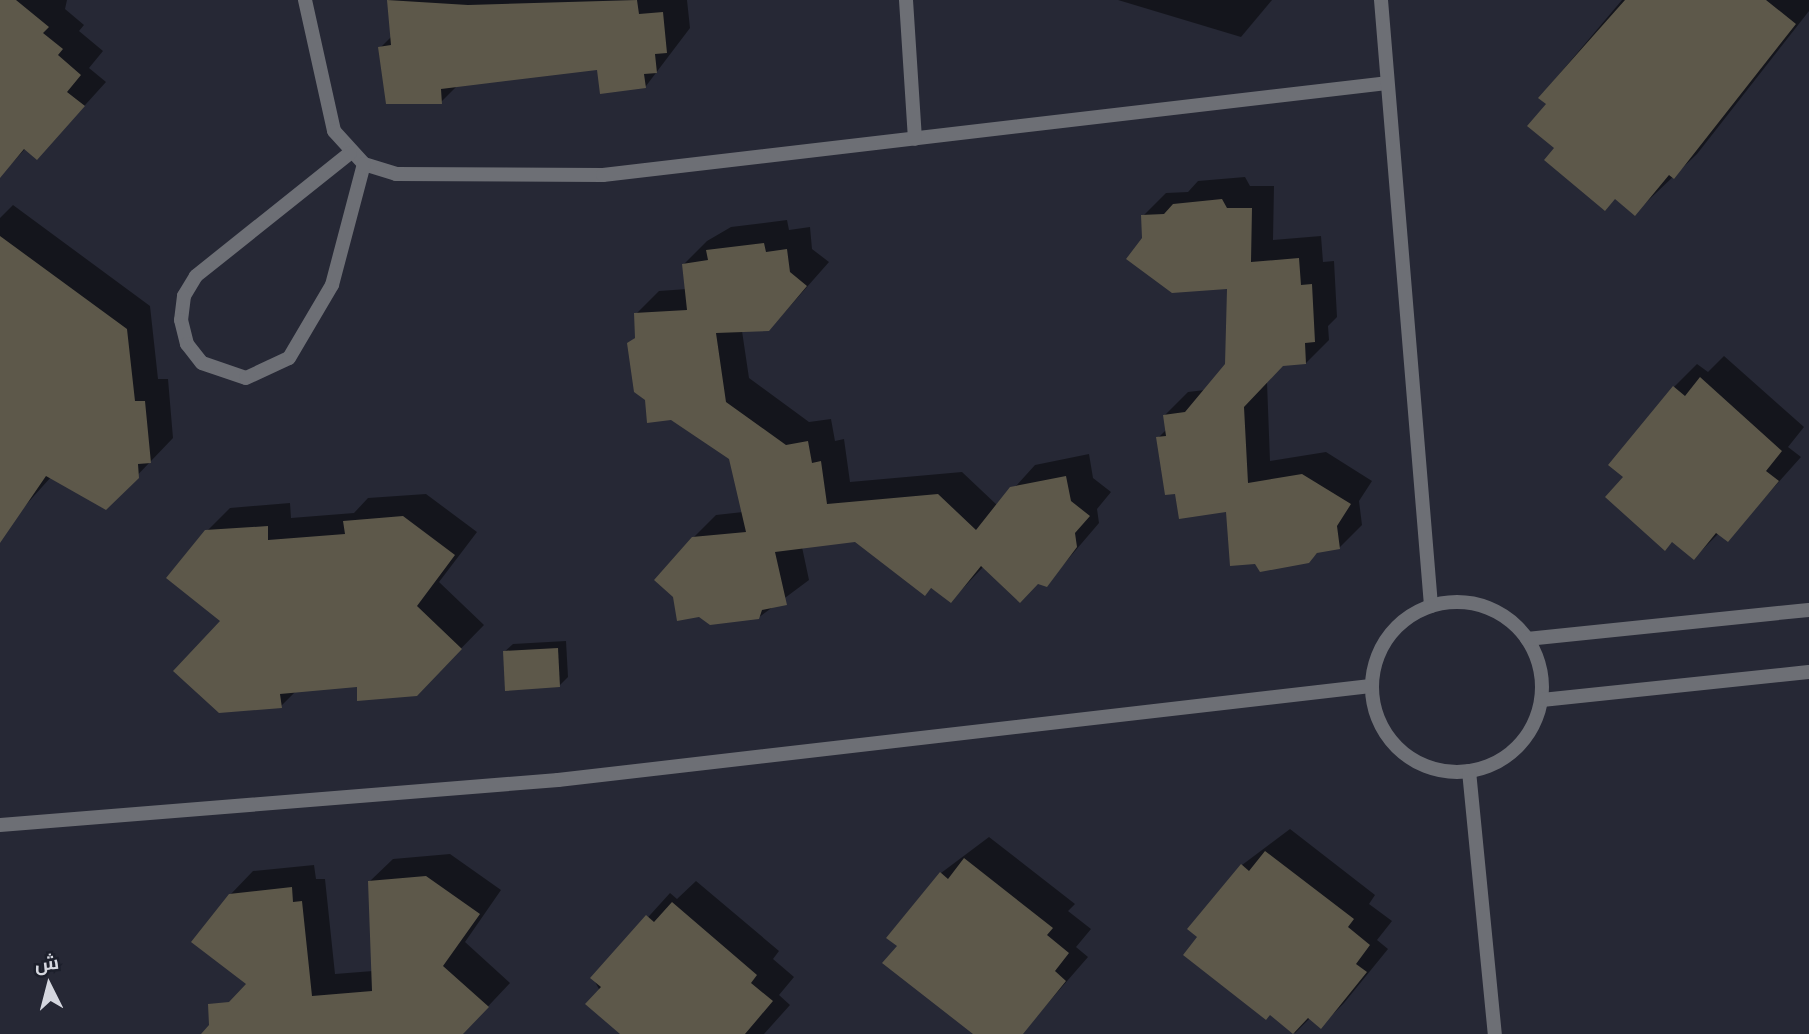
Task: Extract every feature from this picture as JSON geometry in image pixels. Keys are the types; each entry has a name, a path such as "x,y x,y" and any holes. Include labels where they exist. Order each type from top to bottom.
{"street":[{"path":"305,0 334,131 350,153 364,164 396,174 603,175 1387,83"},
{"path":"906,0 915,139"},
{"path":"1381,0 1431,606"},
{"path":"350,153 196,276 184,296 181,320 187,344 202,363 246,378 289,358 332,285 364,164"},
{"path":"1453,602 1495,611 1527,639 1542,679 1542,700 1531,730 1509,755 1469,771 1421,765 1400,751 1374,710 1371,686 1379,652 1401,623 1431,606 1453,602"},
{"path":"1527,639 1809,610"},
{"path":"1542,700 1809,672"},
{"path":"0,825 558,780 1371,686"},
{"path":"1469,771 1495,1034"}],"building":[{"path":"0,0 16,0 49,27 43,33 63,49 58,55 81,75 67,92 85,106 37,160 24,149 0,178"},
{"path":"387,0 468,5 637,0 639,14 663,12 667,53 655,54 657,73 644,74 646,88 600,94 597,70 441,89 442,104 386,104 378,47 391,45"},
{"path":"1625,0 1766,0 1796,24 1674,179 1669,175 1635,216 1615,199 1605,211 1544,160 1554,148 1527,126 1546,104 1538,98"},
{"path":"1222,199 1227,208 1252,208 1251,262 1299,258 1301,285 1312,284 1315,342 1305,343 1306,364 1283,366 1244,407 1248,483 1302,474 1351,504 1337,526 1340,549 1317,553 1309,563 1260,572 1255,564 1230,566 1226,512 1179,519 1175,494 1165,495 1156,437 1166,436 1163,415 1185,412 1225,364 1227,289 1172,293 1126,259 1142,238 1141,215 1164,214 1173,204"},
{"path":"0,236 127,329 135,401 145,401 151,463 138,464 139,478 106,510 46,476 0,543"},
{"path":"764,243 766,252 787,249 790,272 807,286 769,331 716,333 726,402 786,445 808,441 812,463 821,461 827,504 938,494 976,530 1010,487 1066,476 1071,501 1090,516 1075,533 1077,547 1047,587 1038,584 1020,603 981,566 951,603 931,588 925,596 855,542 775,552 787,605 762,610 759,619 710,625 699,617 677,621 673,597 654,580 692,537 746,532 729,459 671,420 647,423 645,400 634,392 627,343 635,338 634,313 687,310 682,264 708,260 706,250"},
{"path":"1700,377 1782,451 1766,471 1779,481 1728,542 1716,533 1694,560 1672,542 1665,551 1605,497 1623,477 1608,465 1673,386 1685,396"},
{"path":"403,516 455,555 417,606 462,649 417,696 357,701 357,687 280,694 282,708 219,713 173,671 220,621 166,578 205,530 268,526 268,540 345,534 343,521"},
{"path":"558,648 560,687 505,691 503,651"},
{"path":"1265,851 1354,919 1348,927 1370,945 1356,964 1367,972 1321,1029 1308,1018 1293,1034 1270,1015 1266,1020 1183,955 1197,937 1187,929 1241,864 1249,871"},
{"path":"964,858 1053,928 1047,935 1069,953 1055,971 1066,981 1023,1034 973,1034 882,963 897,946 886,938 940,872 948,879"},
{"path":"426,876 480,914 443,966 489,1007 463,1034 201,1034 209,1025 208,1004 229,1002 246,984 191,942 229,894 292,887 293,902 302,901 312,996 372,991 368,881"},
{"path":"672,902 757,975 751,983 773,1001 745,1034 620,1034 585,1004 601,987 590,978 646,915 654,922"}]}
